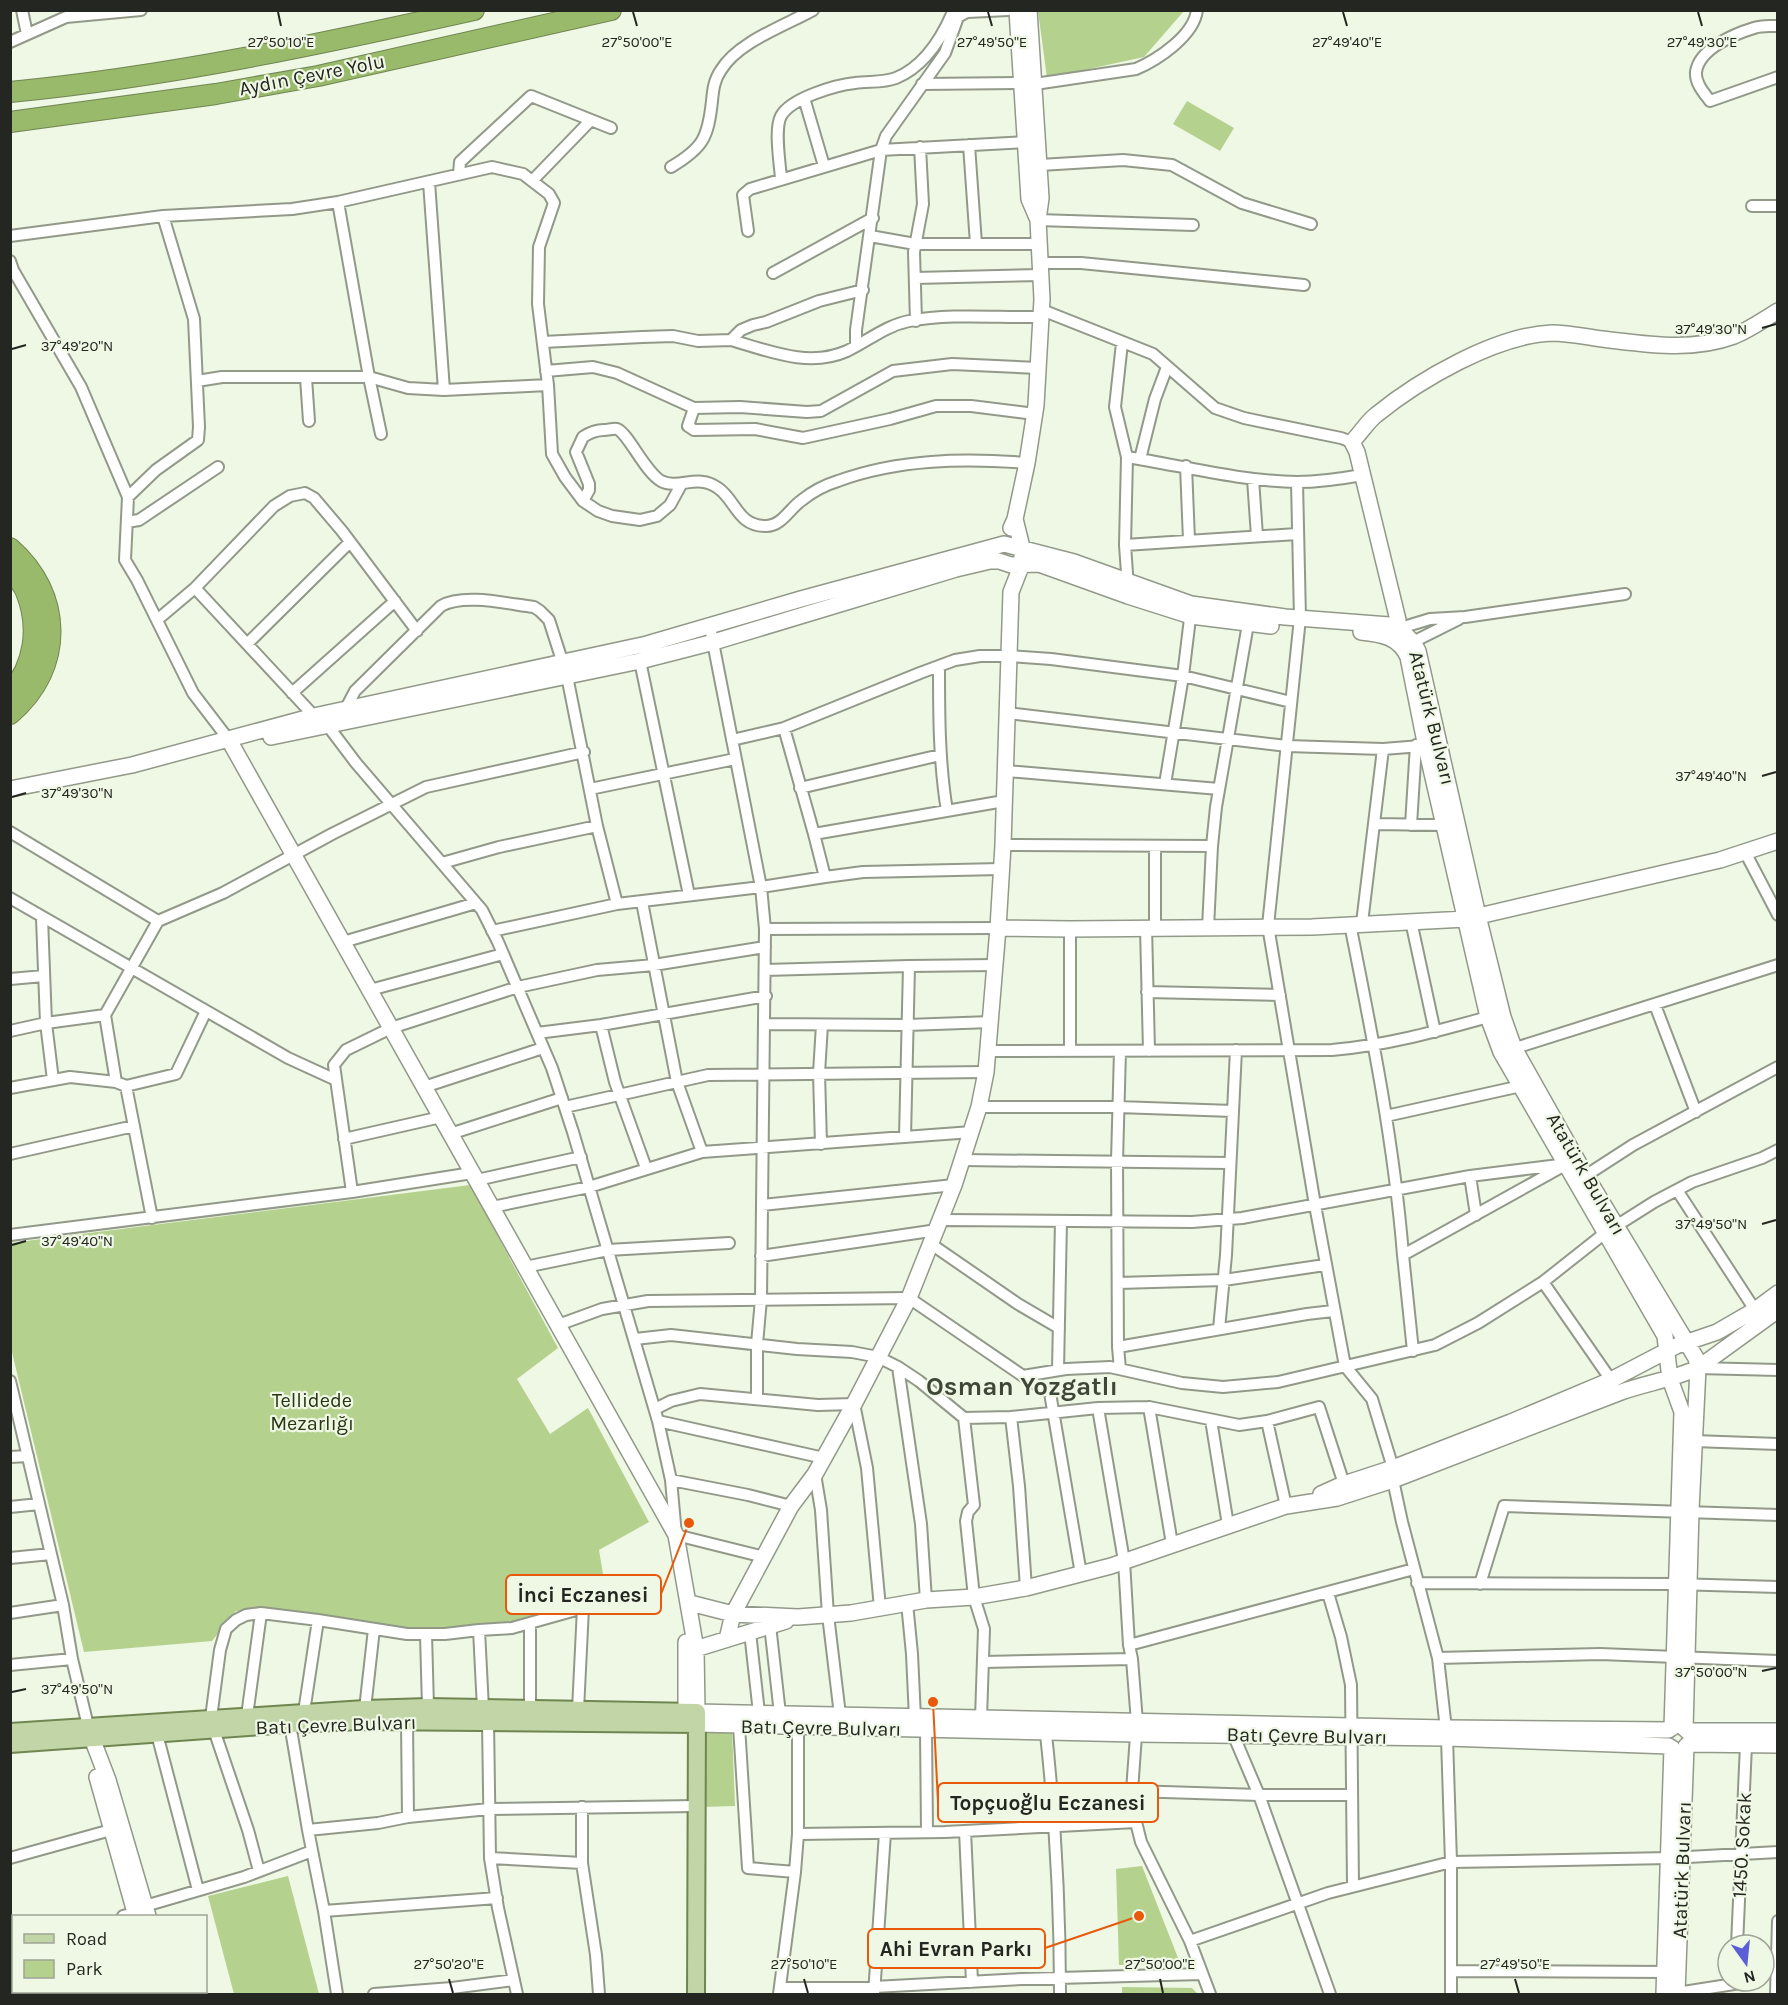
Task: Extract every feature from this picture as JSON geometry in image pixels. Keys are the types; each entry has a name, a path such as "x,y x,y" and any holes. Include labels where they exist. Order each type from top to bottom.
{"highway":[{"name":"Aydın Çevre Yolu","path":"10,92 71,86 218,63 474,10"},
{"name":"Aydın Çevre Yolu","path":"10,122 216,94 318,76 611,10"},
{"path":"10,548 36,575 44,592 50,613 51,642 44,670 30,696 10,714"},
{"path":"10,569 26,590 34,621 31,660 10,693"}],"main road":[{"path":"1011,592 999,561 1015,519 1027,463 1035,414 1041,313 1038,220 1041,198 1040,165 1017,10"},
{"path":"1029,10 1026,142 1029,200 1038,220"},
{"path":"1191,610 1253,614 1377,634 1396,634 1398,620 1357,452 1352,442 1374,417 1407,393 1464,360 1502,342 1531,335 1555,333 1658,346 1685,346 1733,336 1753,327 1778,311"},
{"path":"727,1639 733,1614 791,1506 824,1458 909,1298 954,1185 979,1107 986,1072 998,928 1006,771 1011,592 1022,564 1022,547 1015,519"},
{"path":"10,789 132,765 229,741 315,716 564,669 640,660 801,599 1004,544 1074,562 1128,589"},
{"path":"229,741 281,736 328,726 564,669 647,644 712,634 990,561 1011,565 1039,564 1128,589 1191,610 1248,624 1300,623"},
{"name":"Atatürk Bulvarı","path":"1396,634 1413,642 1418,651 1472,917 1488,1017 1611,1229 1665,1336 1670,1379 1682,1412 1684,1510 1673,1994"},
{"name":"Atatürk Bulvarı","path":"1396,634 1408,657 1421,746 1503,1017 1508,1050 1521,1086 1566,1164 1582,1179"},
{"path":"229,741 676,1535 690,1603 691,1650 691,1806 685,1995"},
{"path":"998,928 1312,927 1472,917 1619,884 1745,852 1778,841"},
{"name":"Atatürk Bulvarı","path":"1611,1229 1688,1342 1696,1358 1698,1368 1694,1440 1684,1510"},
{"path":"690,1603 733,1614 798,1617 828,1615 926,1600 974,1597 1026,1588 1081,1574 1286,1506 1337,1498 1611,1380 1676,1346 1717,1332 1755,1310 1778,1293"},
{"path":"1305,1502 1344,1484 1393,1474 1621,1392 1651,1382 1670,1379 1698,1368 1778,1310"},
{"path":"691,1650 798,1617"},
{"name":"Batı Çevre Bulvarı","path":"10,1732 157,1734 247,1716 428,1707 486,1715 692,1718 759,1713 915,1718 983,1724 1045,1726 1678,1738"},
{"name":"Batı Çevre Bulvarı","path":"10,1744 89,1732 213,1724 407,1721 530,1710 578,1710 692,1718 739,1726 926,1730 983,1724"},
{"name":"Batı Çevre Bulvarı","path":"1136,1728 1233,1734 1352,1731"},
{"path":"1678,1738 1778,1731"},
{"path":"89,1732 98,1781 137,1914"},
{"path":"89,1732 108,1780 137,1914"},
{"path":"1678,1738 1746,1745 1778,1745"},
{"path":"691,1806 696,1995"}],"street":[{"path":"22,10 27,34"},
{"path":"10,42 66,17 141,10"},
{"path":"671,167 689,156 703,141 709,123 714,85 728,61 743,48 813,10"},
{"path":"782,179 778,137 780,117 790,105 804,98 853,83 897,78 919,63 941,38 952,14 1008,10"},
{"path":"922,84 1029,83 1136,69 1169,50 1193,24 1197,10"},
{"path":"856,345 856,330 881,150 890,127 945,53 958,17 967,12"},
{"path":"1778,26 1755,27 1728,39 1701,58 1696,74 1700,88 1710,101 1778,77"},
{"path":"459,174 460,162 531,96 611,128"},
{"path":"804,98 824,166"},
{"path":"532,181 591,120"},
{"path":"748,231 743,195 750,189 881,150 1026,142"},
{"path":"969,145 976,244"},
{"path":"916,321 915,244 923,204 920,147"},
{"path":"1040,165 1123,160 1172,165 1242,203 1311,224"},
{"path":"10,236 163,216 292,209 338,202 492,167 523,174 549,194 554,203 539,247 538,304 548,385 552,454 565,477 583,501 598,511 640,520 657,516 670,505 682,483"},
{"path":"429,182 444,390"},
{"path":"338,202 381,434"},
{"path":"1752,206 1778,206"},
{"path":"128,497 156,470 198,440 194,319 163,216"},
{"path":"773,273 873,218"},
{"path":"1038,220 1192,225"},
{"path":"870,236 915,244 1040,244"},
{"path":"10,261 13,270 81,387 128,497 125,560 193,693 229,741"},
{"path":"915,278 1041,269 1081,263 1304,285"},
{"path":"731,340 741,330 753,325 819,301 862,290"},
{"path":"543,342 673,336 698,341 731,340 782,355 821,359 847,351 876,333 907,322 938,318 1041,313 1153,354 1215,408 1244,418 1352,442"},
{"path":"1122,343 1115,407 1127,457 1125,545 1128,589"},
{"path":"546,371 594,367 617,373 694,408 740,407 807,412 821,411 893,371 952,364 1038,368"},
{"path":"1140,459 1155,399 1167,367"},
{"path":"197,381 222,377 369,377 408,388 444,390 548,385"},
{"path":"306,378 309,421"},
{"path":"694,408 688,426 694,430 755,429 803,438 936,406 971,406 1035,414"},
{"path":"583,501 589,490 589,484 576,452 583,437 599,430 617,429 625,434 639,458 661,481 668,483 702,481 716,486 724,492 733,508 748,522 767,526 779,522 799,501 815,490 838,480 903,464 975,459 1027,463"},
{"path":"1127,457 1253,479 1297,482 1362,476"},
{"path":"1186,466 1189,540"},
{"path":"126,522 139,520 218,467"},
{"path":"1253,479 1257,536"},
{"path":"1297,482 1300,623 1268,926 1333,1311 1345,1366 1372,1399 1393,1474 1414,1569 1438,1658 1446,1733 1451,1862 1451,1995"},
{"path":"157,620 195,588 274,506 290,496 305,494 314,498 350,542 417,631"},
{"path":"1125,545 1297,534"},
{"path":"247,644 350,542"},
{"path":"195,588 315,716"},
{"path":"1396,634 1430,619 1465,617 1625,594"},
{"path":"345,710 355,691 441,606 450,601 467,600 534,607 540,610 549,620 564,669 584,752 597,826 617,904"},
{"path":"292,693 395,602"},
{"path":"1165,784 1183,676 1191,610"},
{"path":"1413,642 1465,617"},
{"path":"1208,928 1212,846 1219,789 1248,624"},
{"path":"712,634 761,887 765,929 761,1299 757,1344 757,1399"},
{"path":"732,740 784,728 939,666 963,659 1010,656 1183,676 1291,702"},
{"path":"640,660 689,895"},
{"path":"939,666 940,755 947,810"},
{"path":"1008,713 1287,746 1383,749 1421,746 1411,825"},
{"path":"328,726 482,910 518,987 563,1103 635,1339 655,1409 671,1480 676,1535 764,1557"},
{"path":"784,728 825,877"},
{"path":"1383,749 1376,824 1356,923 1398,1191 1413,1351"},
{"path":"152,1218 134,1126 121,1084 105,1015 158,921 224,893 426,787 584,752"},
{"path":"800,788 940,755"},
{"path":"590,789 735,759"},
{"path":"1006,771 1219,789"},
{"path":"814,834 1004,801"},
{"path":"1376,824 1444,825"},
{"path":"442,863 499,847 597,826"},
{"path":"10,832 158,921"},
{"path":"1003,845 1212,846"},
{"path":"1149,1051 1147,992 1155,846"},
{"path":"1745,852 1778,915"},
{"path":"492,931 617,904 863,872 1001,869"},
{"path":"10,898 288,1058 336,1080"},
{"path":"642,902 677,1082 702,1152"},
{"path":"343,942 476,903"},
{"path":"42,918 46,1023 53,1080"},
{"path":"1411,921 1435,1032"},
{"path":"765,929 998,928"},
{"path":"1070,929 1070,1051"},
{"path":"352,1192 334,1065 346,1050 391,1028 518,987 597,970 765,947"},
{"path":"370,990 503,954"},
{"path":"765,970 995,965"},
{"path":"1508,1050 1778,965"},
{"path":"905,1137 909,966"},
{"path":"10,979 44,976"},
{"path":"1147,992 1280,995"},
{"path":"537,1033 601,1025 766,996"},
{"path":"1655,1005 1696,1112"},
{"path":"10,1088 70,1077 121,1084 176,1074 206,1011"},
{"path":"10,1031 46,1023 105,1015"},
{"path":"988,1051 1332,1050 1374,1046 1488,1017"},
{"path":"765,1024 907,1025 990,1022"},
{"path":"601,1025 615,1082 646,1168"},
{"path":"821,1144 819,1072 822,1025"},
{"path":"424,1087 543,1048"},
{"path":"1219,1329 1224,1280 1236,1050"},
{"path":"1120,1051 1118,1107 1118,1347 1120,1369"},
{"path":"1582,1179 1633,1145 1778,1067"},
{"path":"450,1134 563,1103 620,1096 708,1075 819,1072 986,1072"},
{"path":"1386,1116 1521,1086"},
{"path":"979,1107 1118,1107 1233,1111"},
{"path":"344,1139 441,1117"},
{"path":"10,1154 134,1126"},
{"path":"492,1207 590,1187 702,1152 972,1132"},
{"path":"1023,1376 1058,1370 1110,1367 1182,1383 1223,1387 1278,1382 1435,1345 1461,1332 1543,1282 1611,1229 1654,1202 1692,1182 1762,1158 1778,1150"},
{"path":"10,1235 474,1176 581,1158"},
{"path":"962,1160 1230,1163"},
{"path":"761,1257 936,1231 1061,1221 1227,1220 1398,1191 1470,1176 1566,1164"},
{"path":"1403,1255 1566,1164"},
{"path":"1470,1176 1476,1215"},
{"path":"762,1204 954,1185"},
{"path":"1677,1190 1755,1310"},
{"path":"1058,1370 1061,1221"},
{"path":"936,1231 1018,1304 1059,1328"},
{"path":"525,1267 608,1250 729,1243"},
{"path":"1118,1283 1224,1280 1325,1265"},
{"path":"1543,1282 1611,1380"},
{"path":"558,1325 602,1309 648,1301 909,1298 1050,1393 1081,1574"},
{"path":"1118,1347 1333,1311"},
{"path":"635,1339 671,1335 797,1349 852,1352 878,1357 919,1381 964,1418 1011,1417 1098,1408 1149,1407 1239,1425 1267,1421 1319,1407 1344,1484"},
{"path":"898,1367 921,1524 926,1600"},
{"path":"1698,1368 1778,1370"},
{"path":"10,1381 15,1423 28,1456 63,1605 72,1659 89,1732"},
{"path":"655,1409 670,1401 700,1394 818,1405 854,1404 867,1468 880,1608"},
{"path":"1149,1407 1172,1544"},
{"path":"1098,1408 1124,1561 1128,1645 1132,1659 1136,1728 1132,1791 1136,1822 1141,1842 1190,1941 1210,1995"},
{"path":"1011,1417 1019,1486 1026,1588"},
{"path":"964,1418 974,1505 968,1512 966,1521 974,1597 984,1629 983,1724"},
{"path":"1211,1420 1228,1525"},
{"path":"658,1421 824,1458"},
{"path":"1267,1421 1286,1506"},
{"path":"1694,1440 1778,1444"},
{"path":"10,1456 28,1456"},
{"path":"815,1474 821,1510 828,1615 840,1715"},
{"path":"671,1480 791,1506"},
{"path":"10,1507 39,1504"},
{"path":"1480,1584 1504,1506 1684,1510 1778,1515"},
{"path":"10,1558 51,1554"},
{"path":"1128,1645 1414,1569"},
{"path":"1418,1583 1682,1584 1778,1587"},
{"path":"1328,1593 1351,1685 1353,1886"},
{"path":"907,1603 915,1718 926,1730 927,1832"},
{"path":"10,1613 63,1605"},
{"path":"259,1871 213,1724 220,1650 226,1629 236,1620 246,1615 261,1613 407,1634 445,1634 512,1628 583,1608 578,1710"},
{"path":"247,1716 261,1613"},
{"path":"318,1620 304,1712 290,1724 337,1995"},
{"path":"530,1623 530,1710"},
{"path":"770,1626 780,1714"},
{"path":"365,1709 374,1629"},
{"path":"479,1630 486,1715 490,1858 517,1995"},
{"path":"750,1632 759,1713"},
{"path":"426,1634 428,1707"},
{"path":"1438,1658 1600,1654 1778,1661"},
{"path":"10,1665 72,1659"},
{"path":"984,1662 1132,1659"},
{"path":"407,1721 408,1816"},
{"path":"739,1726 748,1868 795,1872"},
{"path":"1045,1726 1053,1826 1060,1995"},
{"path":"798,1727 798,1834 780,1991 874,1990 972,1982 1202,1974"},
{"path":"157,1734 198,1890"},
{"path":"1233,1734 1259,1795 1330,1995"},
{"name":"1450. Sokak","path":"1738,1933 1746,1745"},
{"path":"1132,1791 1351,1795"},
{"path":"308,1830 378,1823 408,1816 489,1809 691,1806"},
{"path":"582,1807 582,1863 596,1955 599,1995"},
{"path":"798,1834 965,1831 1136,1822"},
{"path":"10,1858 111,1830"},
{"path":"965,1831 972,1982"},
{"path":"874,1990 885,1833"},
{"path":"137,1914 198,1890 312,1851"},
{"path":"1190,1941 1353,1886 1451,1862 1676,1857 1778,1852"},
{"path":"490,1858 582,1863"},
{"path":"324,1911 497,1899"},
{"path":"1776,1995 1778,1920"},
{"path":"1451,1971 1672,1972"},
{"path":"374,1995 514,1980"},
{"path":"1673,1994 1716,1989"}],"green space":[{"path":"1038,11 1184,11 1144,57 1047,78"},
{"path":"1187,101 1234,128 1220,151 1173,124"},
{"name":"Tellidede Mezarlığı","path":"470,1185 558,1348 517,1379 550,1434 588,1408 649,1522 599,1550 607,1599 514,1621 409,1631 295,1614 236,1611 212,1641 84,1652 11,1348 10,1243"},
{"path":"732,1729 735,1806 701,1807 697,1730"},
{"path":"1142,1866 1180,1963 1119,1965 1116,1869"},
{"path":"288,1876 319,1994 234,1994 208,1896"},
{"path":"1122,1987 1192,1988 1198,1994 1122,1994"}],"place":[{"name":"İnci Eczanesi","path":"689,1523"},
{"name":"Topçuoğlu Eczanesi","path":"933,1702"},
{"name":"Ahi Evran Parkı","path":"1139,1916"}],"district":[{"name":"Osman Yozgatlı","path":"1022,1386"}]}
